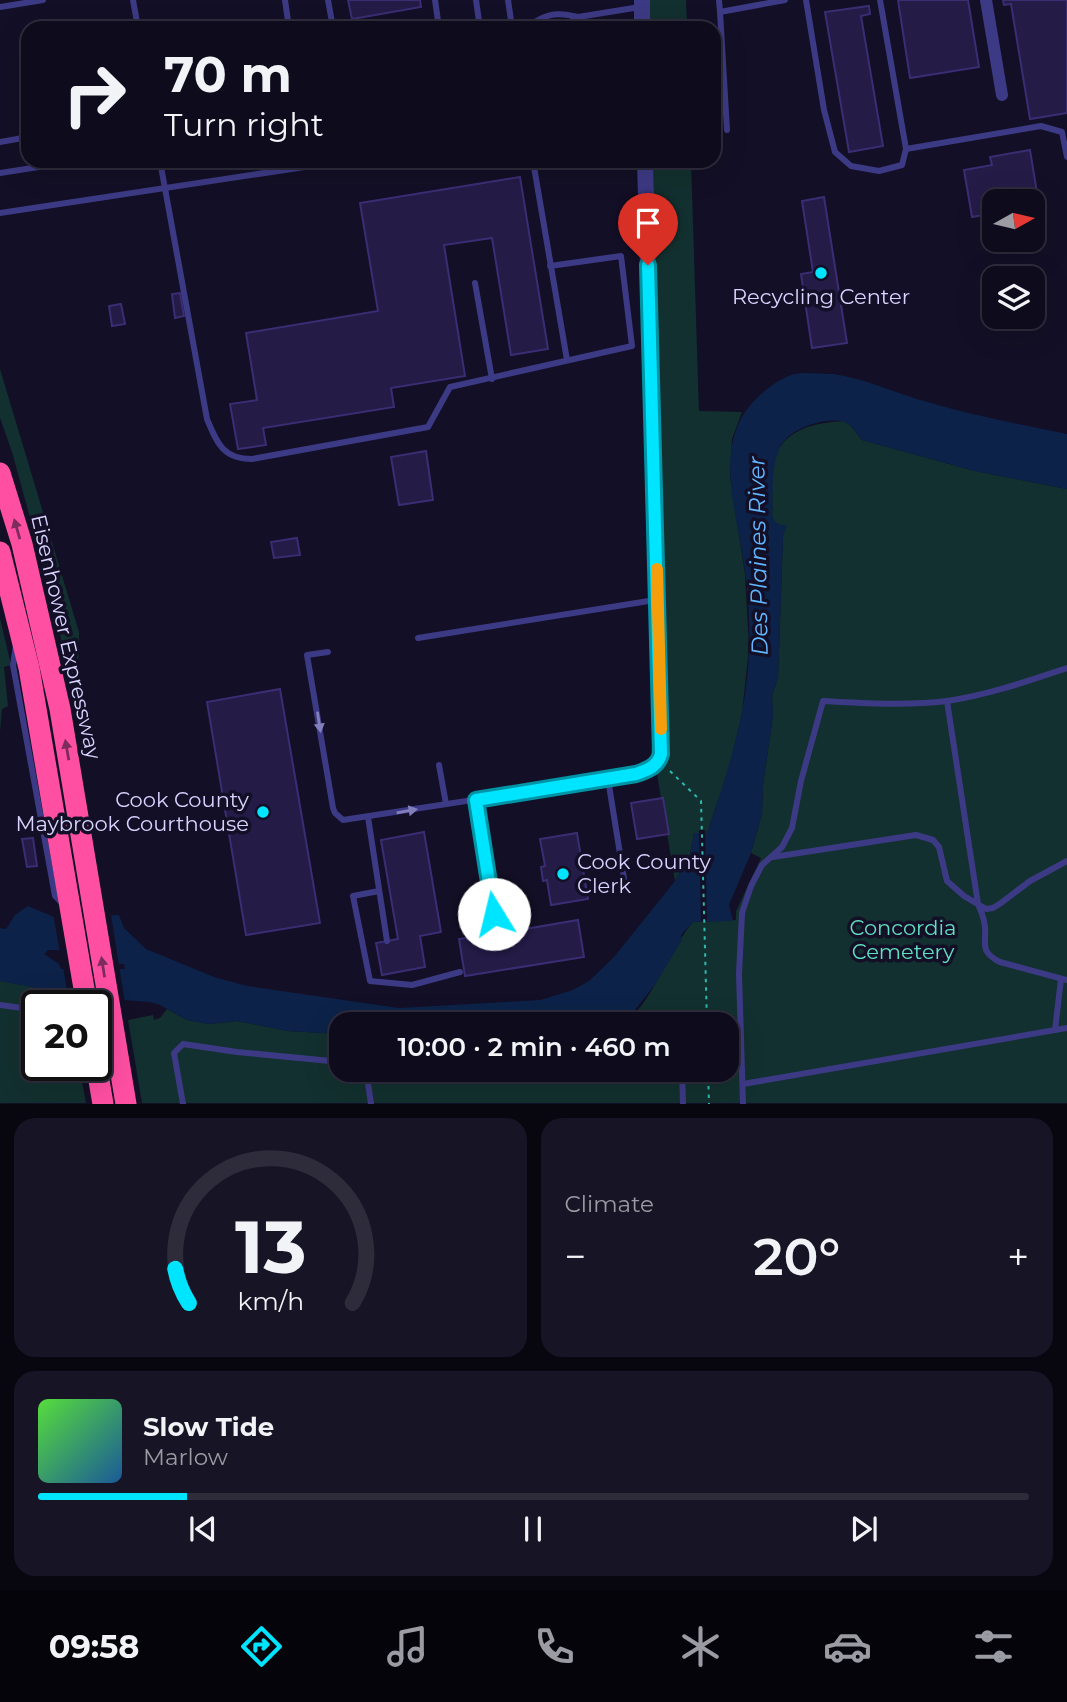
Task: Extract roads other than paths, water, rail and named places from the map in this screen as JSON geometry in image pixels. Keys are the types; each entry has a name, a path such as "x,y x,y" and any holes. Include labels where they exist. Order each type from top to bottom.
{"highway":[{"name":"Eisenhower Expressway","path":"0,473 22,544 58,696 126,1104"},
{"name":"Eisenhower Expressway","path":"0,552 43,744 84,990"},
{"path":"99,1081 103,1104"}],"street":[{"path":"986,0 1002,95"},
{"path":"642,3 642,21"},
{"path":"645,168 658,599 661,733 659,760"}],"lane":[{"path":"0,7 43,0"},
{"path":"133,0 137,21"},
{"path":"285,0 288,21"},
{"path":"328,0 332,21"},
{"path":"435,0 438,21"},
{"path":"476,0 479,21"},
{"path":"507,21 508,0"},
{"path":"719,0 721,21"},
{"path":"720,12 785,0"},
{"path":"806,0 824,110 835,152 851,166 878,171 902,165 906,149 880,0"},
{"path":"572,21 578,17 642,3"},
{"path":"536,21 544,16 562,13 578,17"},
{"path":"721,29 727,130"},
{"path":"906,149 1041,126 1062,132 1067,157"},
{"path":"0,142 21,138"},
{"path":"0,173 32,168"},
{"path":"161,168 207,419 218,444 236,459 252,459 428,427 450,387 632,346 621,256 550,266"},
{"path":"0,213 301,168"},
{"path":"534,168 567,360"},
{"path":"475,283 492,379"},
{"path":"418,638 658,599"},
{"path":"328,652 307,655 334,813 340,819 368,817 608,779 645,771 659,760"},
{"path":"743,1104 740,922 744,904 757,873 782,847 792,828 804,769 823,701 899,704 947,701 1024,683 1067,668"},
{"path":"947,701 978,904 985,922 985,950 990,957 1064,980 1055,1030"},
{"path":"439,765 446,804"},
{"path":"608,779 625,885"},
{"path":"476,800 494,914"},
{"path":"368,817 387,941"},
{"path":"773,857 916,835 925,836 939,847 947,881 953,888 986,909 993,908 1030,881 1067,861"},
{"path":"380,891 353,896 370,981 412,985 460,972"},
{"path":"0,1005 21,1008"},
{"path":"743,1084 1067,1028"},
{"path":"183,1104 174,1054 183,1044 329,1061"},
{"path":"368,1082 371,1104"},
{"path":"682,1082 683,1104"}],"water":[{"name":"Des Plaines River","path":"806,373 834,374 856,379 954,409 1067,434 1067,489 975,471 862,440 851,426 842,421 825,421 806,426 783,442 775,465 772,515 777,523 787,525 783,537 778,678 772,695 773,716 763,784 762,814 751,853 729,905 733,921 693,922 681,935 682,940 654,986 633,1012 329,1012 329,1033 288,1031 237,1021 209,1024 187,1020 150,1002 112,999 112,990 47,990 0,981 0,928 6,929 15,915 28,906 54,917 119,915 124,928 146,949 214,977 247,986 399,1008 540,1000 573,990 589,981 614,957 675,881 690,854 694,833 707,833 736,741 748,670 748,599 731,481 730,458 734,437 742,417 756,399 786,377","holes":["48,950 82,951 124,964 125,969 61,969 59,964 44,954"]}],"place":[{"name":"Recycling Center","path":"821,273"},
{"name":"Cook County Maybrook Courthouse","path":"263,812"},
{"name":"Cook County Clerk","path":"563,874"}],"park label":[{"name":"Concordia Cemetery","path":"903,940"}]}
